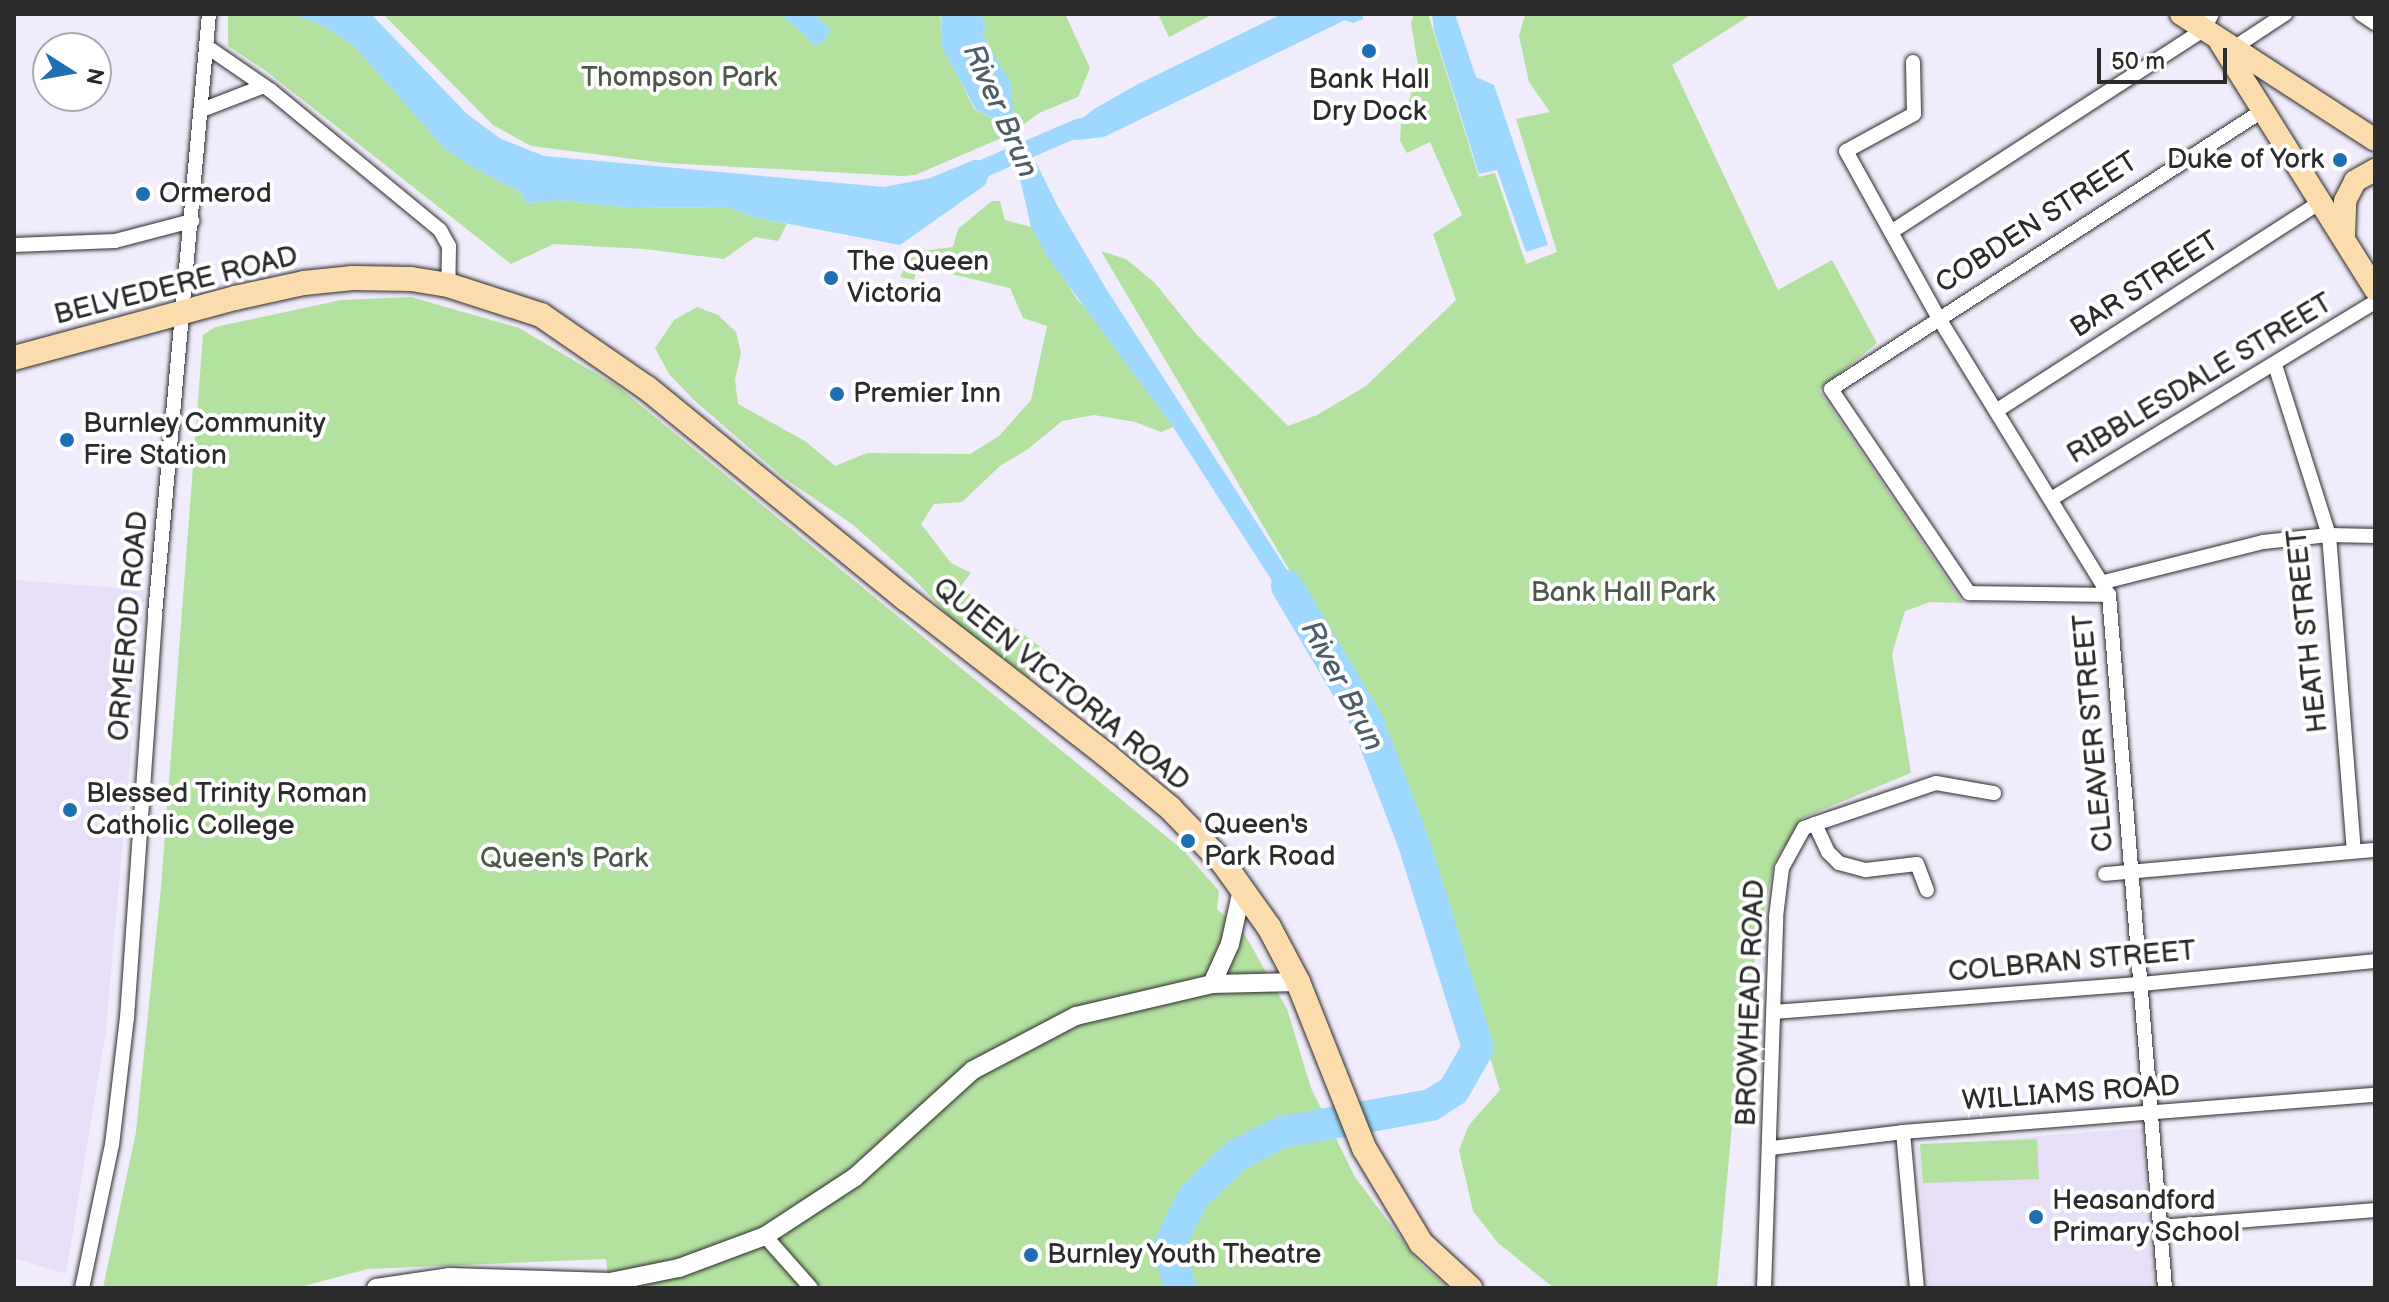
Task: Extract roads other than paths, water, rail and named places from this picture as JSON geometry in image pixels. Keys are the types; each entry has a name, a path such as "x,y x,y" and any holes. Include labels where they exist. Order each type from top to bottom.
{"highway":[{"name":"QUEEN VICTORIA ROAD","path":"353,278 411,279 448,285 541,315 647,388 1170,808 1224,864 1269,927 1298,982 1364,1148 1421,1243 1461,1285"},
{"name":"BELVEDERE ROAD","path":"14,358 184,311 304,283 353,278"}],"main road":[{"path":"2181,14 2217,34 2375,140"},
{"path":"2217,34 2375,289"},
{"path":"2344,238 2345,201 2355,181 2375,170"}],"street":[{"path":"1891,232 2217,34 2285,14"},
{"path":"2361,14 2375,23"},
{"name":"ORMEROD ROAD","path":"82,1288 112,1145 127,1018 155,614 209,17"},
{"path":"206,46 264,86 440,230 449,246 448,285"},
{"name":"CLEAVER STREET","path":"1913,62 1914,114 1846,151 1938,317 2107,589 2165,1288"},
{"path":"202,110 264,86"},
{"name":"COBDEN STREET","path":"2107,589 1969,593 1831,389 1938,317 2262,111"},
{"name":"BAR STREET","path":"1996,411 2322,201"},
{"path":"14,245 115,241 192,221"},
{"name":"RIBBLESDALE STREET","path":"2051,499 2375,302"},
{"name":"HEATH STREET","path":"2275,365 2329,535 2354,851"},
{"path":"2107,589 2263,542 2329,535 2375,536"},
{"path":"1927,890 1917,864 1866,870 1839,863 1828,852 1815,824 1936,783 1994,793"},
{"name":"BROWHEAD ROAD","path":"1764,1288 1771,1148 1776,917 1782,868 1804,828 1815,824"},
{"path":"2105,874 2375,850"},
{"path":"1212,984 1230,944 1242,890"},
{"name":"COLBRAN STREET","path":"1774,1012 2141,984 2375,961"},
{"path":"376,1288 450,1277 610,1282 679,1268 765,1236 855,1177 973,1070 1076,1016 1212,984 1298,982"},
{"name":"WILLIAMS ROAD","path":"1771,1148 1903,1132 2152,1115 2375,1095"},
{"path":"1903,1132 1917,1288"},
{"path":"2160,1227 2375,1210"},
{"path":"765,1236 811,1288"}],"water":[{"path":"294,14 371,14 467,114 501,139 544,156 884,187 930,178 974,160 995,161 985,185 900,245 757,218 727,207 631,208 558,200 527,203 519,191 470,166 444,148 354,46 324,26"},
{"path":"781,14 814,14 830,29 826,40 815,45"},
{"path":"941,14 981,14 986,27 983,35 1011,83 1013,111 1019,128 1058,207 1105,287 1318,618 1303,629 1173,427 1051,262 1031,227 1008,126 976,110 942,47"},
{"path":"1282,14 1363,14 1363,19 1353,23 1345,20 1104,137 1076,140 1060,136 1094,109 1138,84"},
{"path":"1432,14 1455,14 1476,77 1494,85 1548,245 1526,252 1497,170 1479,174 1434,31"}],"waterway":[{"path":"975,172 1080,127"},
{"name":"River Brun","path":"1181,1288 1168,1248 1193,1197 1237,1155 1282,1132 1431,1105 1454,1090 1478,1048 1413,841 1367,721 1287,586"}],"place":[{"name":"Bank Hall Dry Dock","path":"1369,51"},
{"name":"Duke of York","path":"2340,160"},
{"name":"Ormerod","path":"143,194"},
{"name":"The Queen Victoria","path":"831,278"},
{"name":"Premier Inn","path":"837,394"},
{"name":"Burnley Community Fire Station","path":"67,440"},
{"name":"Blessed Trinity Roman Catholic College","path":"70,810"},
{"name":"Queen's Park Road","path":"1188,841"},
{"name":"Heasandford Primary School","path":"2036,1217"},
{"name":"Burnley Youth Theatre","path":"1031,1255"}],"park label":[{"name":"Thompson Park","path":"679,78"},
{"name":"Bank Hall Park","path":"1623,593"},
{"name":"Queen's Park","path":"564,859"}]}
